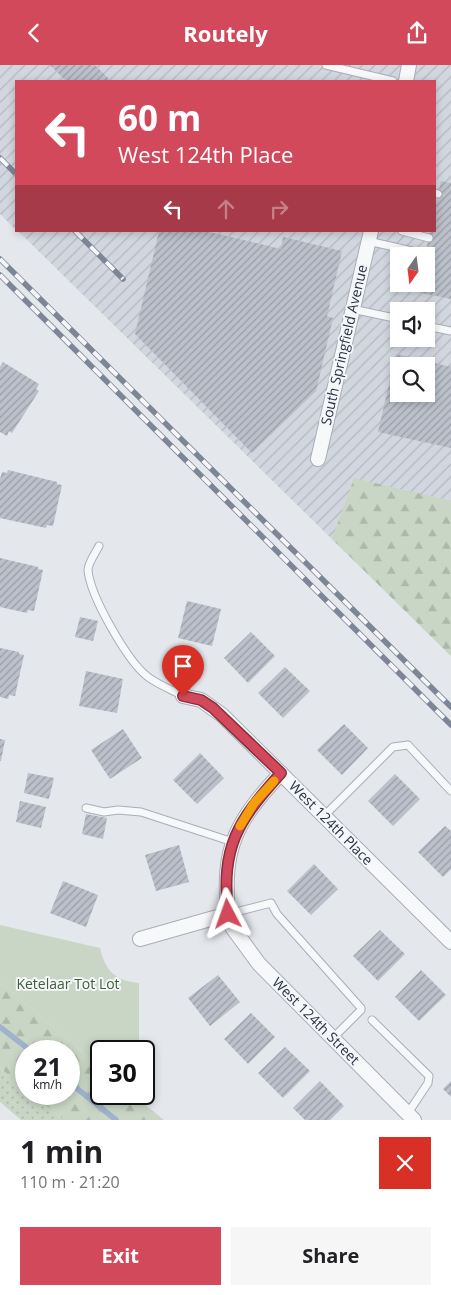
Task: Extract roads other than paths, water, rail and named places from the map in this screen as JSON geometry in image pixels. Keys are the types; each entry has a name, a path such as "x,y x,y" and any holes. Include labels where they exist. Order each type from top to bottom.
{"street":[{"path":"406,80 409,65"},
{"name":"South Springfield Avenue","path":"318,459 370,236"},
{"name":"West 124th Place","path":"183,696 201,700 213,708 451,942"},
{"path":"140,939 228,914 226,879 233,842 242,820 250,808 281,773"},
{"name":"West 124th Street","path":"228,914 232,927 259,964 411,1117"}],"lane":[{"path":"326,65 389,80"},
{"path":"406,232 429,238"},
{"path":"370,236 404,247"},
{"path":"352,309 390,317"},
{"path":"435,327 451,331"},
{"path":"99,546 88,569 94,593 111,627 131,660 148,677 183,696"},
{"path":"324,816 393,747 408,745 451,791"},
{"path":"86,808 104,812 118,809 141,812 233,842"},
{"path":"228,914 271,903 277,914 361,1008 333,1038"},
{"path":"372,1020 429,1075 428,1083 411,1117"}],"waterway":[{"path":"0,1027 17,1040"},
{"path":"80,1091 116,1120"}],"railway":[{"path":"0,158 15,173"},
{"path":"76,232 123,279"},
{"path":"0,259 451,707"},
{"path":"0,275 451,725"}],"park label":[{"name":"Ketelaar Tot Lot","path":"68,984"}]}
